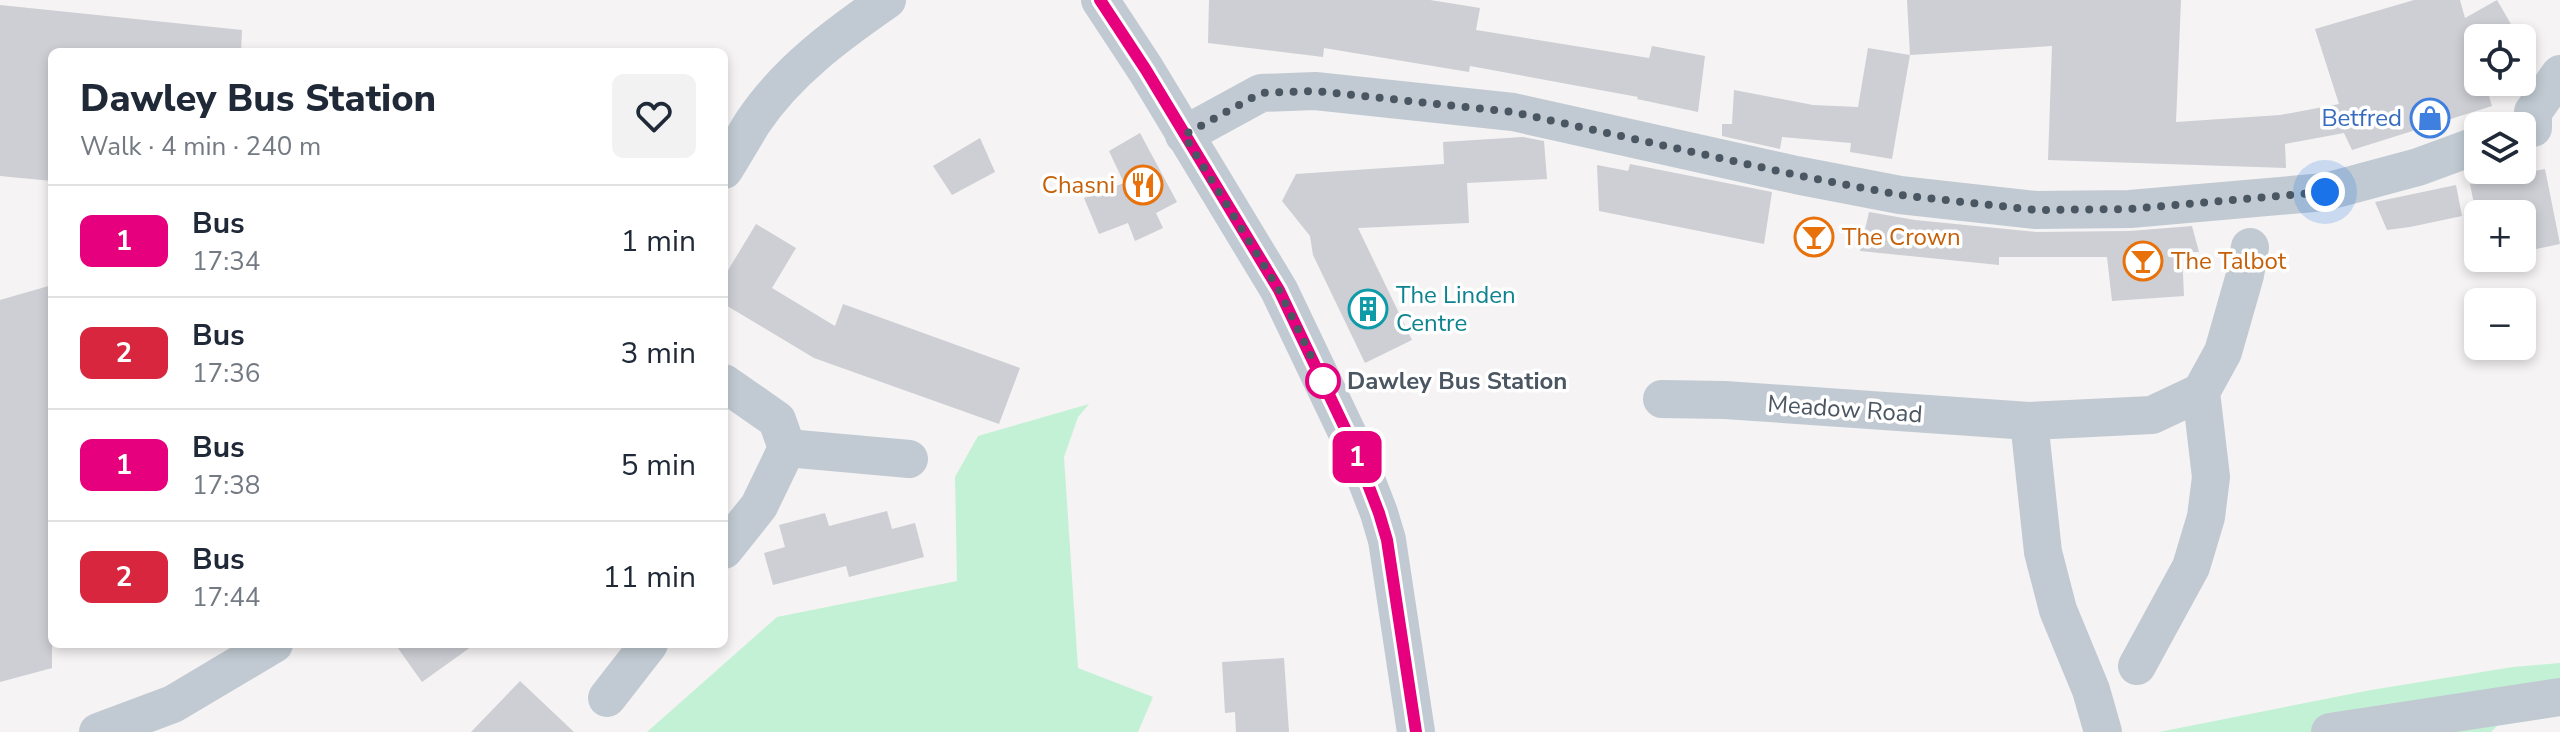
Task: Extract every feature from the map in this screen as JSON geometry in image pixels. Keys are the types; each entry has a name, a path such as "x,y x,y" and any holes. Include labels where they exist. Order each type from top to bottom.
{"street":[{"path":"728,163 754,120 782,86 834,37 887,0"},
{"path":"1106,2 1279,290 1340,418 1387,540 1416,732"},
{"path":"2538,132 2533,112 2560,74"},
{"path":"1184,135 1261,93 1315,91 1513,112 1885,192 2036,210 2130,209 2325,192 2418,167 2464,150"},
{"path":"2137,666 2191,567 2206,517 2211,477 2201,392 2223,352 2250,247"},
{"path":"728,386 777,420 787,448 759,506 728,545"},
{"name":"Meadow Road","path":"1662,399 1725,400 2029,421 2152,415 2201,392"},
{"path":"2029,421 2043,552 2058,610 2091,690 2103,732"},
{"path":"787,448 909,459"},
{"path":"98,732 173,704 267,648"},
{"path":"607,698 645,648"},
{"path":"2330,732 2560,697"}],"green space":[{"path":"1089,404 1078,417 1064,457 1078,668 1153,697 1138,732 647,732 777,617 957,581 955,477 978,436"},
{"path":"2560,663 2560,697 2521,702 2491,732 2159,732 2371,690 2513,667"}],"building":[{"path":"1209,0 1430,0 1480,8 1476,30 1649,58 1652,46 1705,56 1698,112 1638,97 1470,66 1469,72 1324,48 1323,57 1208,43"},
{"path":"1907,0 2181,0 2176,122 2280,115 2339,104 2315,29 2414,0 2460,0 2465,18 2497,0 2511,24 2464,24 2464,96 2489,96 2492,106 2464,112 2464,115 2352,150 2344,133 2285,144 2286,168 2048,160 2052,46 1910,55"},
{"path":"0,5 242,30 241,48 48,48 48,181 0,176"},
{"path":"1868,48 1910,55 1892,159 1850,152 1851,143 1782,137 1780,149 1722,136 1722,124 1732,124 1734,90 1813,105 1858,107"},
{"name":"Chasni","path":"1140,133 1177,202 1156,213 1163,228 1135,241 1128,223 1099,234 1084,198 1124,183 1109,151"},
{"path":"1523,137 1544,141 1547,179 1467,183 1469,223 1358,228 1412,340 1365,363 1313,255 1310,236 1282,201 1296,174 1444,164 1443,142"},
{"path":"980,138 995,172 952,195 933,166"},
{"path":"1630,164 1772,192 1764,244 1599,211 1597,165 1628,171"},
{"path":"2545,169 2560,244 2536,249 2536,200 2473,200 2470,184 2536,184 2536,171"},
{"path":"2456,185 2462,216 2410,227 2387,230 2375,202"},
{"path":"1869,212 1915,220 2036,232 2130,231 2192,226 2199,252 2182,252 2184,296 2112,301 2107,257 1999,257 1999,265 1860,251"},
{"path":"756,224 796,248 772,288 835,326 843,304 1020,368 999,424 814,358 728,306 728,270"},
{"path":"48,286 48,648 52,648 52,668 0,682 0,300"},
{"path":"887,511 892,529 915,523 924,557 849,577 846,566 773,585 764,553 785,547 779,525 825,513 829,526"},
{"path":"398,648 469,648 422,682"},
{"path":"1284,658 1289,732 1236,732 1235,712 1225,713 1222,662"},
{"path":"520,681 574,732 471,732"}],"bus line":[{"name":"1","path":"1100,0 1279,290 1352,443 1387,540 1416,732"}],"place":[{"name":"Betfred","path":"2430,118"},
{"name":"Chasni","path":"1143,185"},
{"name":"The Crown","path":"1814,237"},
{"name":"The Talbot","path":"2143,261"},
{"name":"The Linden Centre","path":"1368,309"},
{"name":"Dawley Bus Station","path":"1323,381"}],"route":[{"path":"1323,381 1279,290 1184,135 1261,93 1315,91 1513,112 1900,195 2036,210 2130,209 2325,192"}]}
